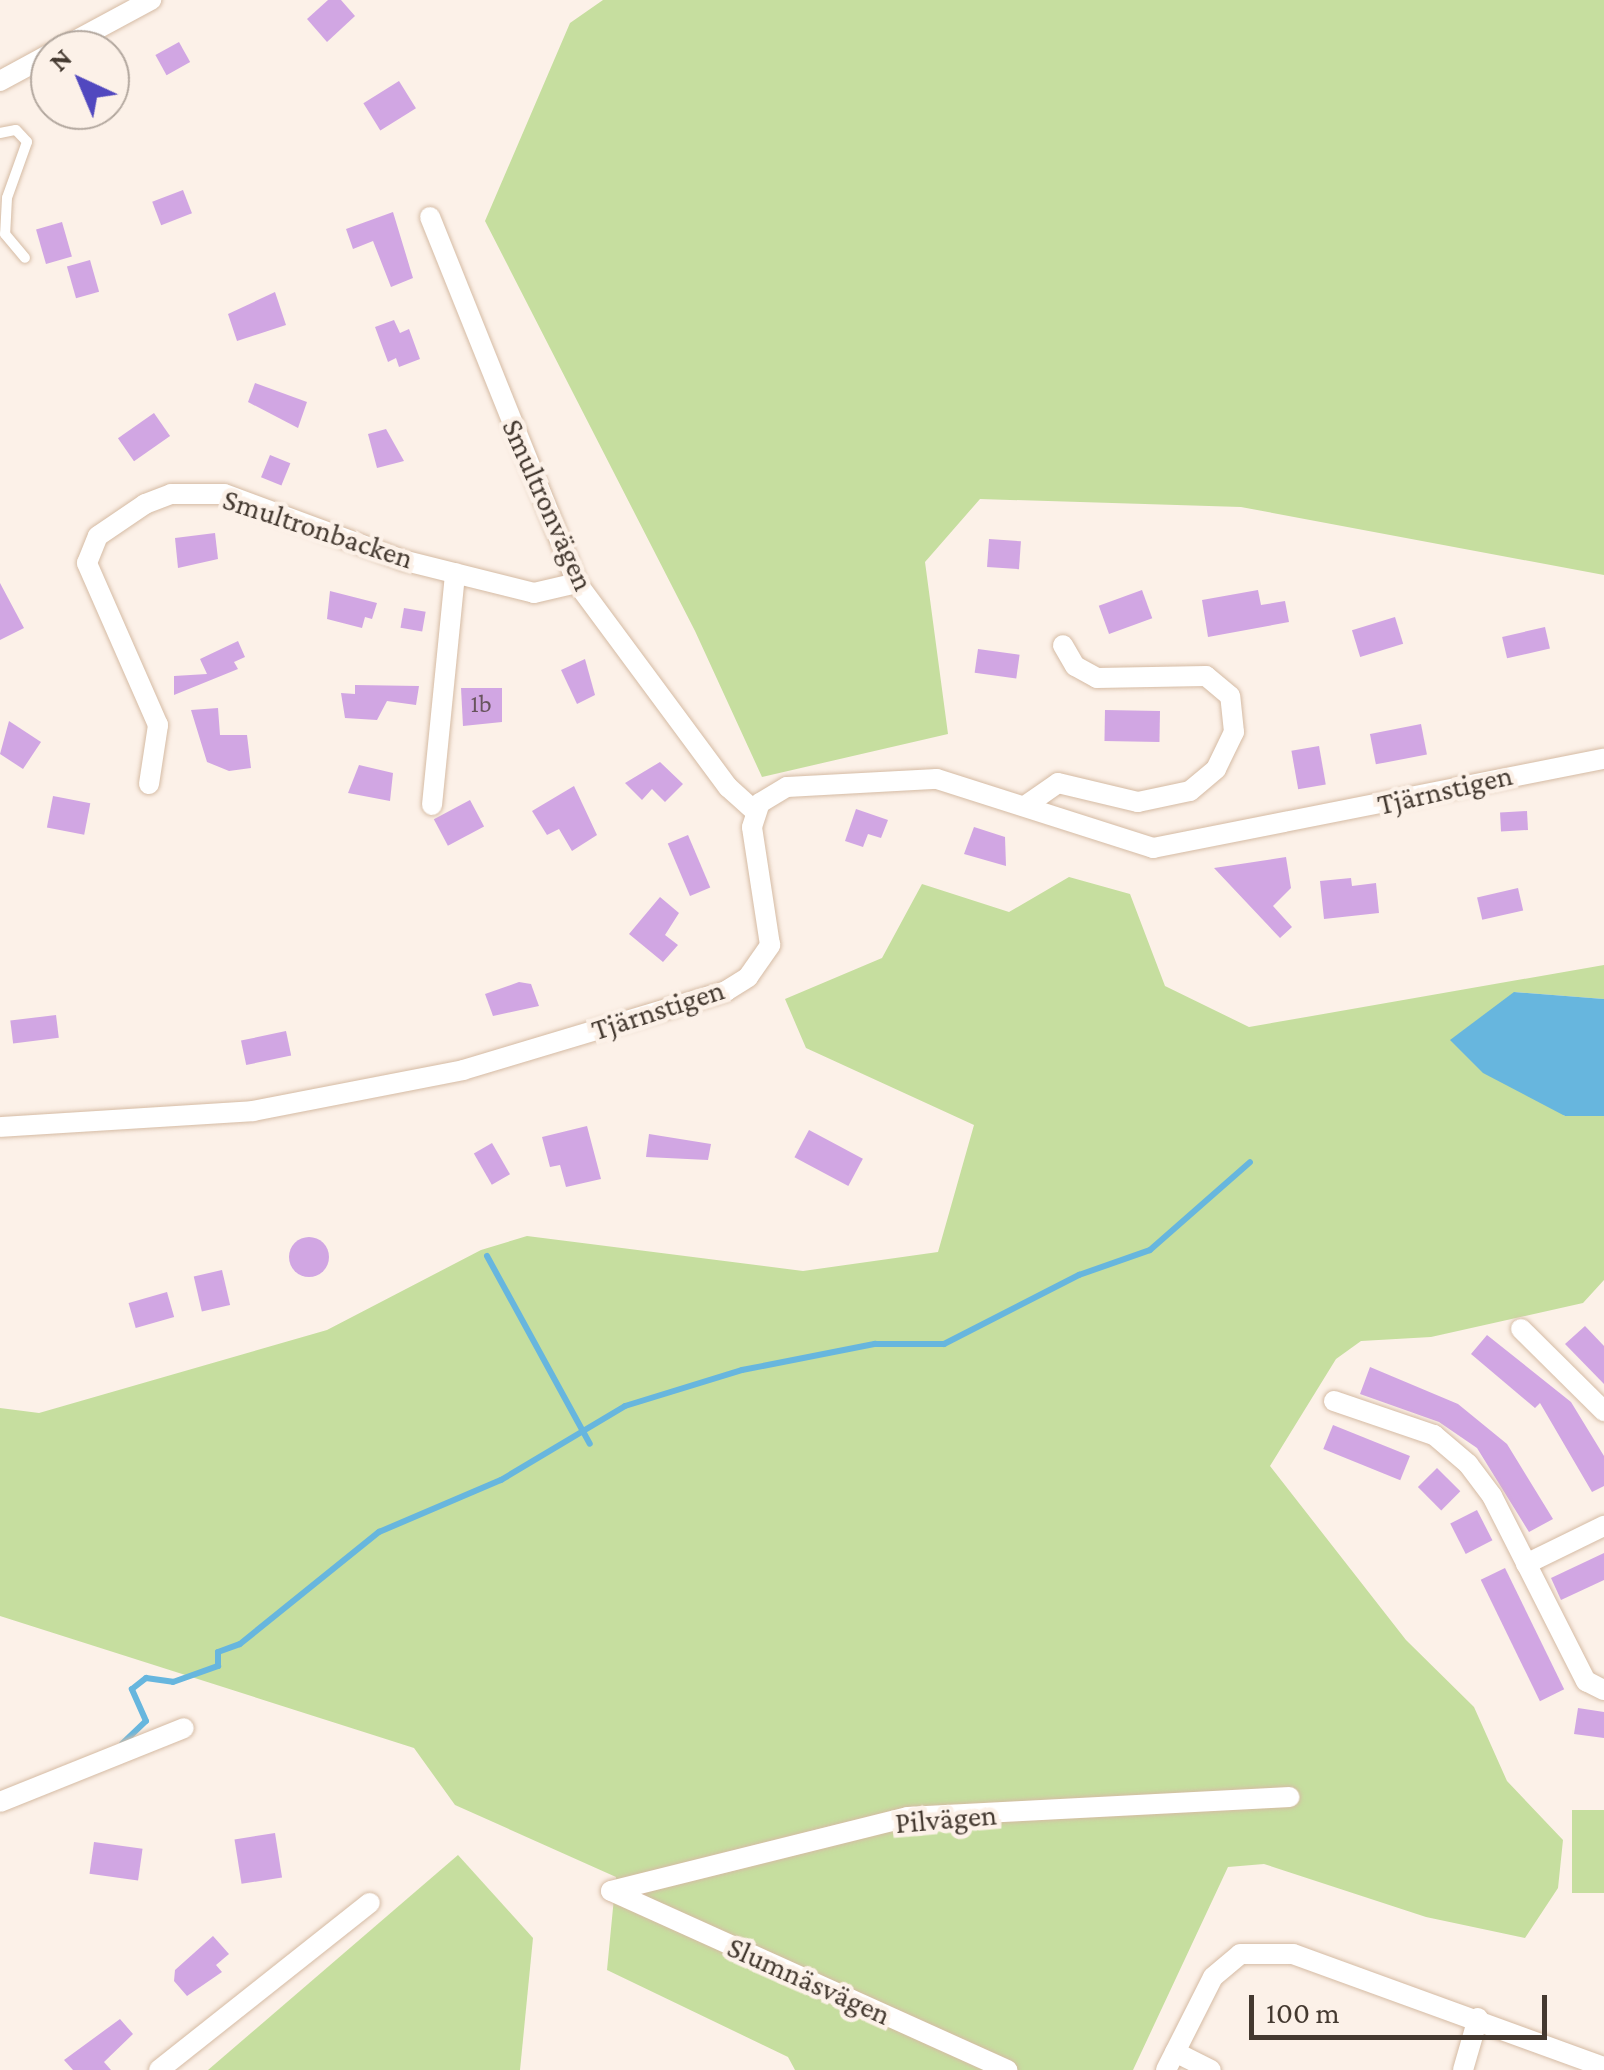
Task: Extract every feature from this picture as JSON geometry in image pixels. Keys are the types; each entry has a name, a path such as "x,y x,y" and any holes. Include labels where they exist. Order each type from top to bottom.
{"street":[{"path":"95,30 151,0"},
{"path":"0,81 30,65"},
{"name":"Smultronvägen","path":"430,217 577,583 728,787 755,810"},
{"name":"Smultronbacken","path":"149,784 158,725 87,563 98,536 119,518 172,494 224,494 455,573 534,593 577,583"},
{"path":"432,805 455,573"},
{"path":"1025,806 1058,783 1138,802 1190,792 1216,769 1234,732 1230,696 1206,676 1096,678 1075,666 1063,645"},
{"name":"Tjärnstigen","path":"0,1128 253,1111 463,1070 726,991 760,963 772,932 755,810 787,787 883,776 937,779 1025,806 1125,844 1171,847 1604,759"},
{"path":"1520,1329 1604,1411"},
{"path":"1334,1401 1446,1445 1492,1496 1586,1681 1604,1690"},
{"path":"1526,1564 1604,1526"},
{"path":"0,1802 184,1728"},
{"name":"Pilvägen","path":"611,1891 908,1818 1289,1797"},
{"name":"Slumnäsvägen","path":"611,1891 1006,2070"},
{"path":"159,2070 370,1903"},
{"path":"1211,2070 1170,2061 1213,1977 1240,1954 1293,1954 1478,2018 1604,2067"},
{"path":"1463,2070 1478,2018"}],"lane":[{"path":"0,134 16,130 26,142 4,234 25,258"}],"green space":[{"path":"603,0 1604,0 1604,575 1241,507 980,499 925,562 948,734 762,777 695,631 485,221 570,23"},
{"path":"1069,877 1130,894 1165,986 1249,1027 1604,965 1604,999 1514,992 1564,1116 1604,1116 1604,1280 1583,1303 1431,1337 1361,1341 1336,1359 1270,1466 1406,1640 1474,1707 1507,1781 1563,1840 1558,1888 1525,1938 1426,1917 1264,1864 1228,1867 1133,2070 795,2070 788,2057 607,1970 616,1877 455,1805 414,1748 0,1616 0,1408 39,1413 327,1330 481,1250 527,1236 803,1271 938,1252 974,1125 806,1048 785,999 882,958 922,884 1009,912"},
{"path":"1572,1810 1604,1810 1604,1893 1572,1893"},
{"path":"458,1855 533,1938 520,2070 208,2070"}],"water":[{"path":"1514,992 1604,999 1604,1116 1565,1116 1483,1073 1450,1040"}],"building":[{"path":"328,0 341,0 355,16 327,42 307,19"},
{"path":"179,42 190,62 167,75 155,55"},
{"path":"399,81 416,108 380,130 363,103"},
{"path":"183,190 192,213 161,225 152,202"},
{"path":"393,212 413,278 391,287 373,241 353,249 346,229"},
{"path":"62,222 72,257 46,264 36,229"},
{"path":"90,260 99,292 76,298 67,267"},
{"path":"275,292 286,325 237,341 228,314"},
{"path":"394,320 400,333 409,329 420,359 399,367 396,358 388,362 375,327"},
{"path":"255,383 307,402 298,428 248,402"},
{"path":"154,413 170,436 134,461 118,438"},
{"path":"386,429 404,461 377,468 368,434"},
{"path":"270,455 290,463 281,485 261,477"},
{"path":"215,533 218,559 178,568 175,538"},
{"path":"989,539 1021,541 1019,569 987,567"},
{"path":"0,583 24,628 0,640"},
{"path":"1142,590 1152,618 1109,634 1099,606"},
{"path":"1258,590 1261,605 1285,601 1289,622 1208,637 1202,600"},
{"path":"330,591 377,603 372,619 365,617 362,628 327,619"},
{"path":"404,608 426,612 422,632 401,628"},
{"path":"1395,617 1403,644 1360,657 1352,630"},
{"path":"1545,627 1550,648 1507,658 1502,637"},
{"path":"238,641 245,657 234,662 238,669 174,695 174,676 207,674 200,659"},
{"path":"978,649 1020,655 1016,679 975,673"},
{"path":"585,659 595,695 577,704 561,670"},
{"path":"355,685 419,686 416,705 387,701 377,720 345,718 341,693 355,694"},
{"path":"461,688 502,688 502,722 463,726"},
{"path":"218,708 220,735 247,735 251,768 229,771 207,762 191,710"},
{"path":"1105,710 1160,711 1159,742 1104,741"},
{"path":"9,721 41,742 23,769 0,754"},
{"path":"1421,724 1427,754 1376,764 1370,734"},
{"path":"1319,746 1326,784 1298,789 1291,751"},
{"path":"660,762 683,784 665,802 652,789 642,800 625,783"},
{"path":"359,765 393,773 390,801 348,793"},
{"path":"574,786 597,835 572,851 559,829 547,835 532,811"},
{"path":"53,796 90,803 84,835 47,827"},
{"path":"470,800 484,826 448,846 434,819"},
{"path":"856,809 888,820 881,838 868,834 863,847 845,841"},
{"path":"1527,811 1528,830 1501,831 1500,812"},
{"path":"974,827 1005,837 1006,866 964,854"},
{"path":"688,835 710,887 690,896 668,844"},
{"path":"1286,857 1291,888 1273,906 1292,927 1280,938 1214,868"},
{"path":"1351,878 1352,886 1376,883 1379,913 1324,919 1320,881"},
{"path":"1518,888 1523,910 1482,920 1477,897"},
{"path":"660,897 679,913 665,935 678,945 663,962 629,934"},
{"path":"519,982 531,984 539,1006 493,1016 485,994"},
{"path":"56,1015 59,1038 13,1043 10,1021"},
{"path":"286,1031 291,1055 246,1065 241,1041"},
{"path":"587,1126 601,1179 566,1187 560,1165 550,1167 542,1137"},
{"path":"809,1130 863,1159 848,1186 794,1157"},
{"path":"649,1134 711,1144 708,1160 646,1157"},
{"path":"492,1143 510,1174 492,1185 474,1154"},
{"path":"309,1237 323,1243 329,1257 323,1271 309,1277 295,1271 289,1257 295,1243"},
{"path":"222,1270 230,1305 202,1312 194,1277"},
{"path":"167,1292 174,1317 136,1328 129,1303"},
{"path":"1585,1326 1604,1346 1604,1384 1565,1344"},
{"path":"1487,1335 1571,1402 1604,1456 1604,1486 1592,1492 1540,1403 1535,1408 1471,1354"},
{"path":"1370,1367 1458,1404 1507,1444 1553,1519 1529,1532 1477,1448 1439,1422 1360,1394"},
{"path":"1333,1425 1410,1456 1400,1480 1323,1449"},
{"path":"1437,1468 1460,1491 1441,1510 1418,1487"},
{"path":"1477,1510 1492,1540 1466,1554 1450,1524"},
{"path":"1604,1553 1604,1580 1561,1600 1551,1578"},
{"path":"1505,1568 1564,1689 1540,1701 1481,1580"},
{"path":"1578,1708 1604,1712 1604,1738 1574,1734"},
{"path":"275,1833 282,1877 242,1884 235,1839"},
{"path":"94,1842 143,1849 138,1881 90,1874"},
{"path":"213,1936 229,1954 216,1965 222,1972 187,1996 174,1981 175,1970"},
{"path":"120,2019 133,2034 104,2062 111,2070 73,2070 64,2060"}],"waterway":[{"path":"122,1744 146,1721 132,1689 146,1678 173,1682 218,1666 218,1652 240,1644 379,1532 501,1480 625,1406 742,1370 875,1344 944,1344 1079,1275 1150,1250 1250,1162"},
{"path":"487,1256 590,1444"}]}
